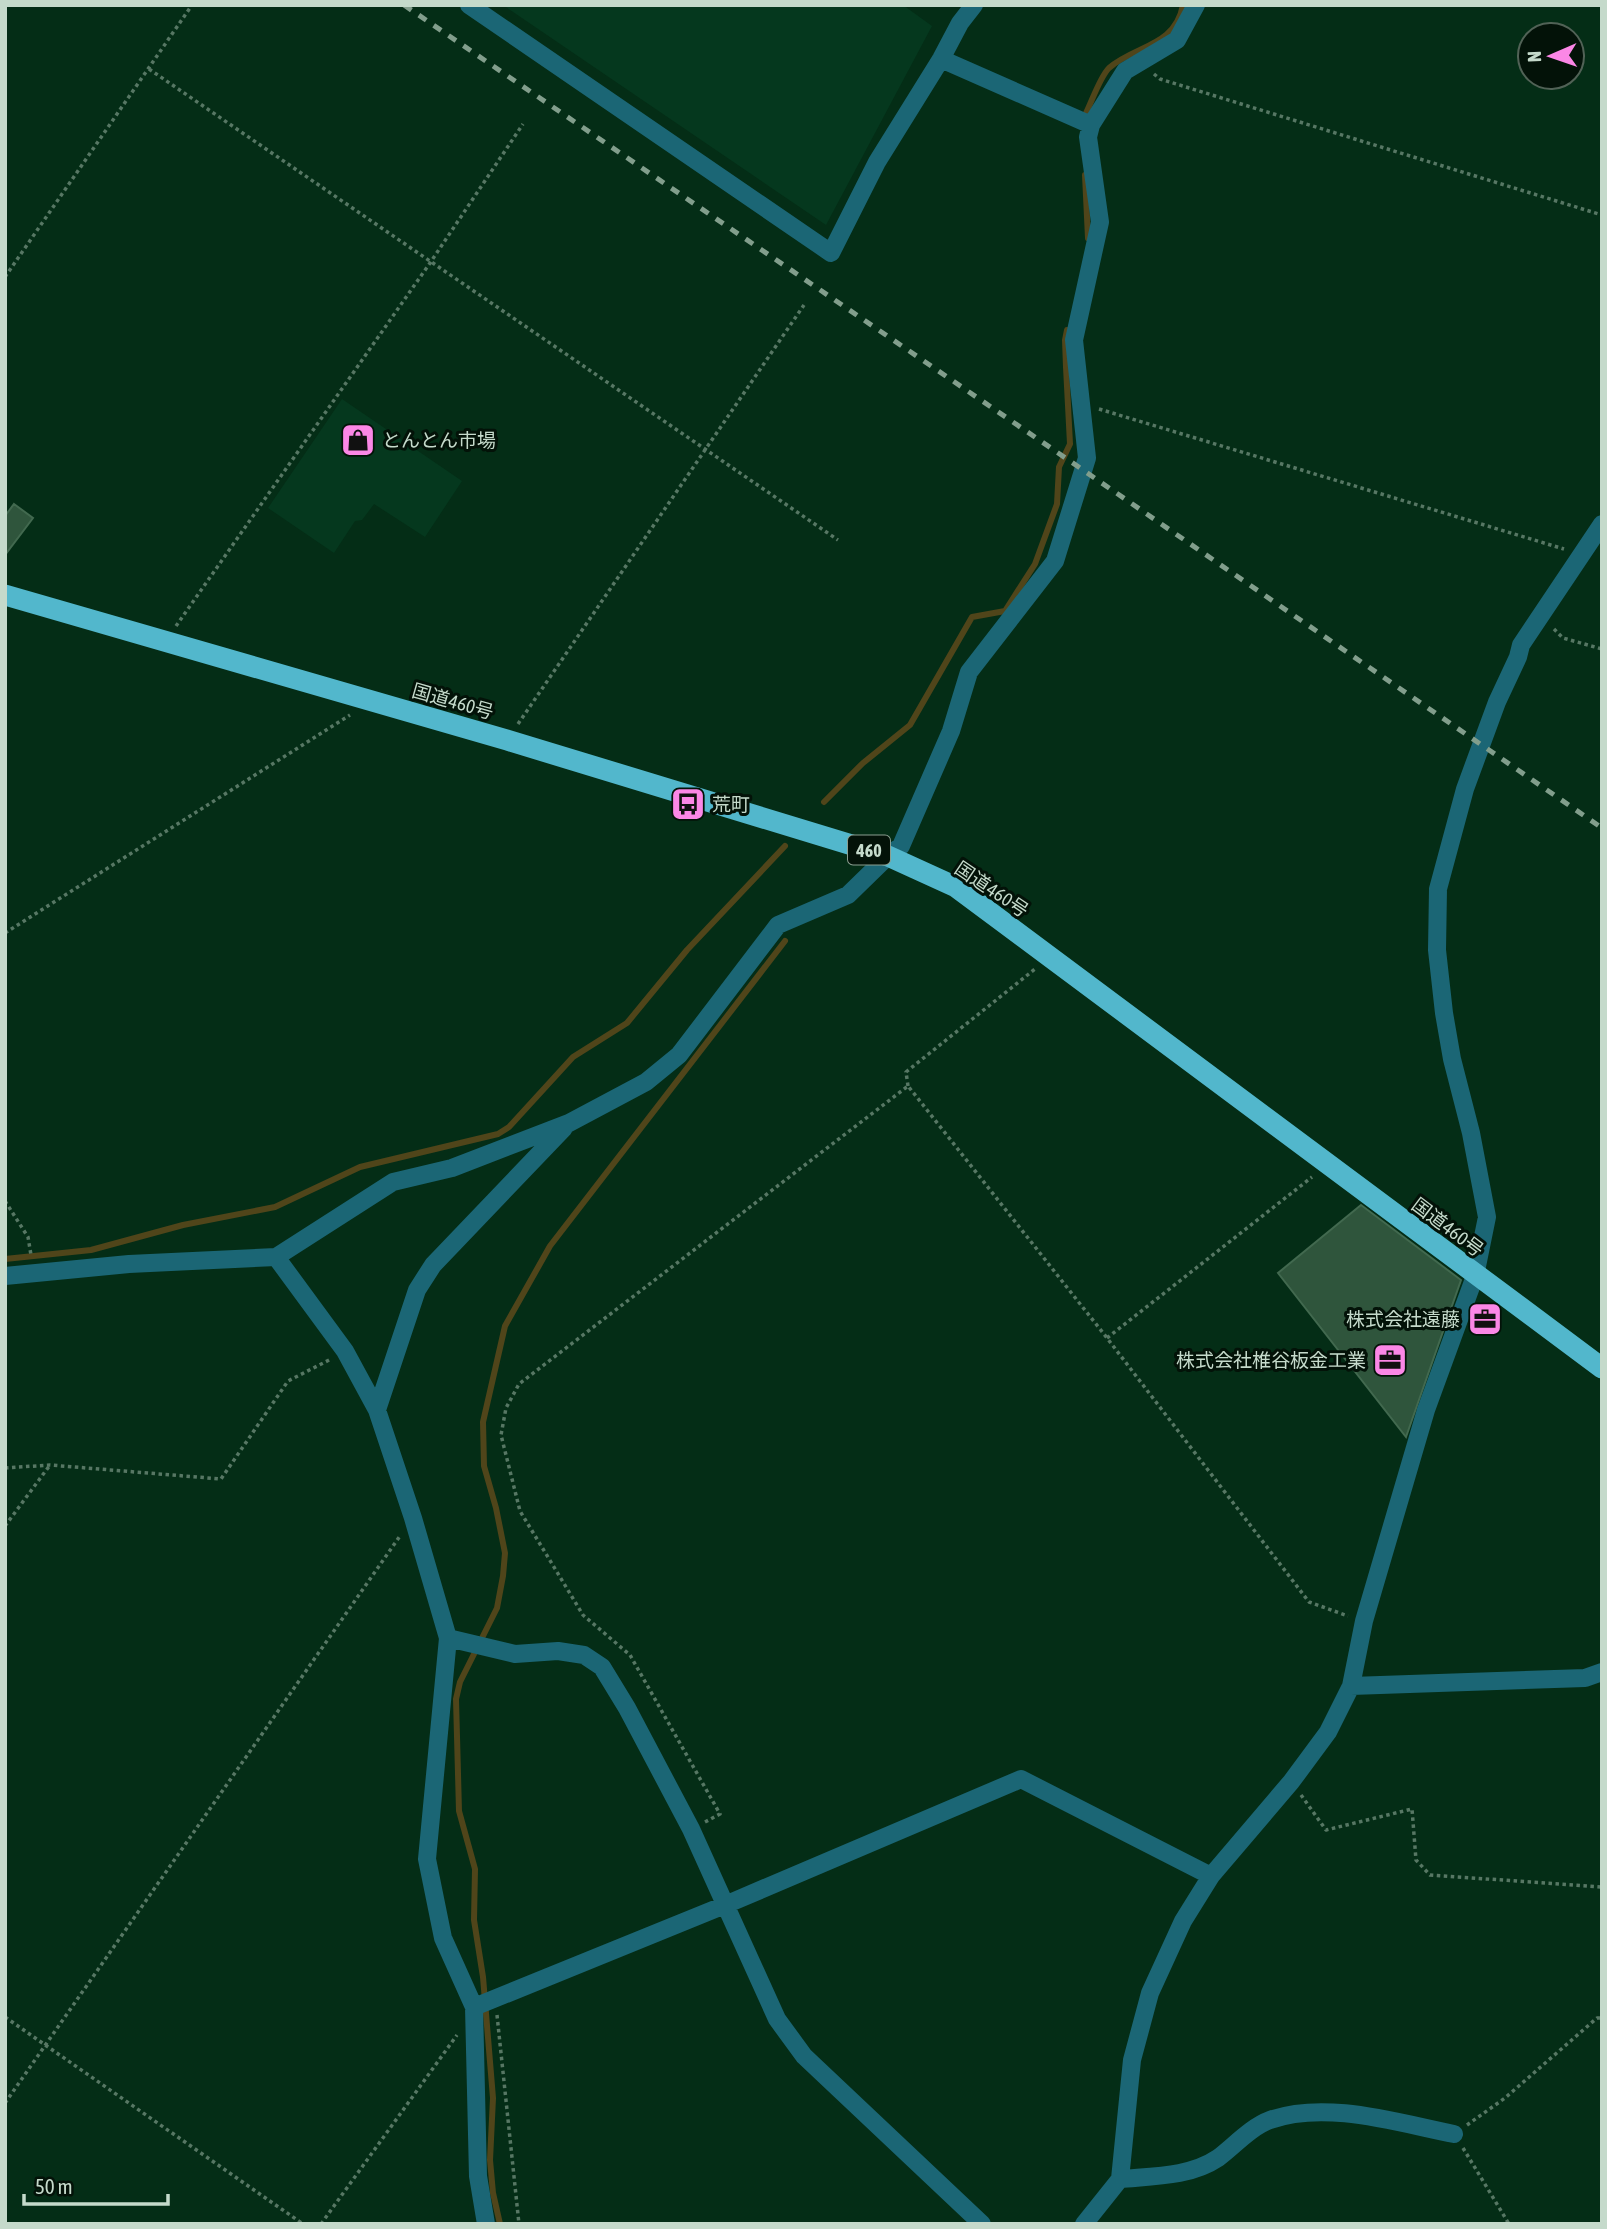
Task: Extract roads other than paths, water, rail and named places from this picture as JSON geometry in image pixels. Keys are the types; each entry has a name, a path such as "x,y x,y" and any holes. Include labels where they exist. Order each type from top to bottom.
{"highway":[{"name":"国道460号","path":"5,595 507,740 888,856 956,887 1602,1368"}],"street":[{"path":"469,5 831,253 877,162 941,60 960,23 974,5"},
{"path":"5,1276 129,1264 276,1257 393,1182 452,1168 569,1123 646,1082 679,1055 778,925 848,895 901,846 951,731 969,672 1055,561 1087,458 1074,340 1100,222 1088,137 1091,125 1125,71 1177,40 1196,5"},
{"path":"941,60 1091,125"},
{"path":"1084,2224 1120,2179 1132,2060 1150,1993 1183,1921 1211,1876 1291,1782 1328,1732 1351,1686 1364,1621 1426,1410 1475,1276 1486,1217 1471,1133 1452,1059 1444,1013 1437,950 1438,889 1465,789 1521,645 1602,524"},
{"path":"377,1410 417,1290 433,1265 569,1123"},
{"path":"276,1257 345,1351 377,1410 413,1518 448,1638 427,1859 443,1938 473,2015 478,2176 486,2224"},
{"path":"448,1638 515,1654 558,1651 584,1655 602,1667 627,1708 691,1829 777,2019 804,2056 982,2224"},
{"path":"1351,1686 1585,1678 1602,1672"},
{"path":"473,2015 495,1999 1021,1779 1211,1876"},
{"path":"1120,2179 1186,2172 1215,2160 1268,2120 1301,2113 1354,2114 1454,2134"}],"waterway":[{"path":"1086,113 1109,68 1163,37 1179,19 1183,5"},
{"path":"1085,175 1088,238"},
{"path":"824,802 863,763 910,725 972,617 1005,611 1035,564 1057,504 1059,467 1070,444 1065,340 1067,330"},
{"path":"5,1259 91,1250 183,1225 275,1207 360,1167 498,1134 509,1127 573,1057 627,1023 687,950 785,846"},
{"path":"500,2224 493,2193 490,2160 493,2098 483,1977 474,1920 475,1869 459,1811 456,1699 460,1682 497,1608 503,1576 505,1553 484,1466 483,1422 505,1326 550,1246 785,941"}],"railway":[{"path":"404,5 1602,828"}],"place":[{"name":"とんとん市場","path":"358,440"},
{"name":"荒町","path":"688,804"},
{"name":"株式会社遠藤","path":"1485,1319"},
{"name":"株式会社椎谷板金工業","path":"1390,1360"}]}
